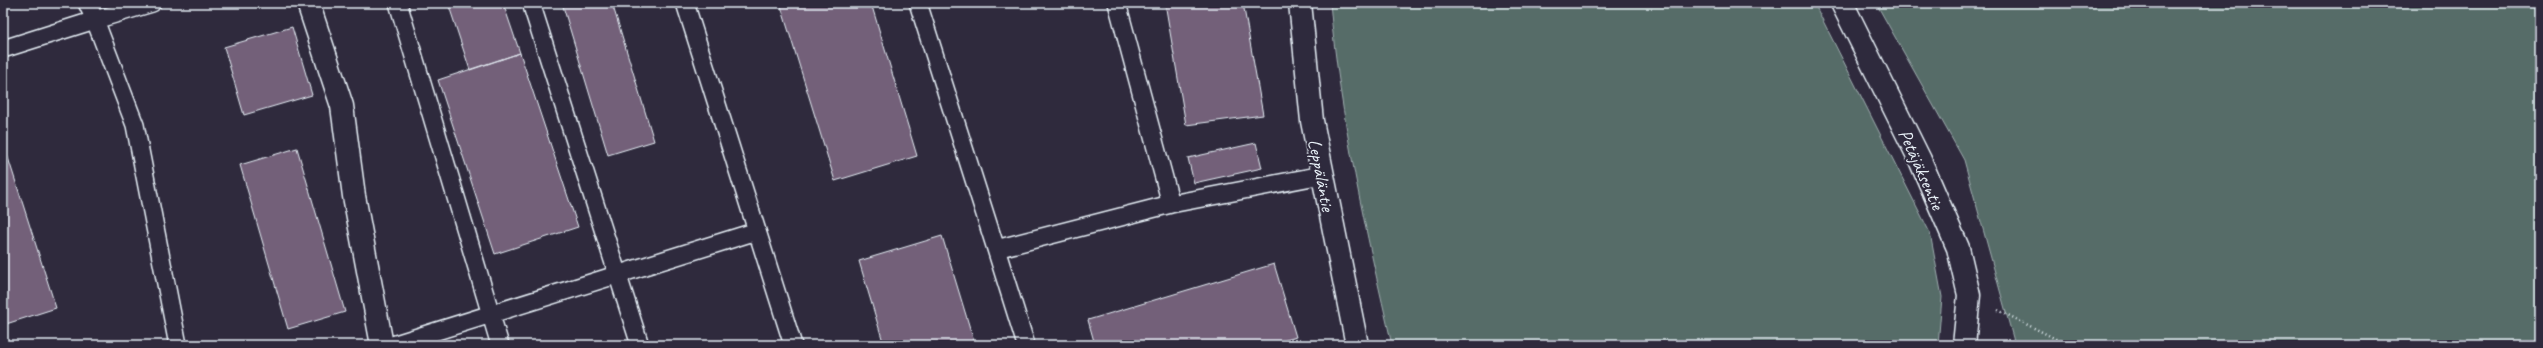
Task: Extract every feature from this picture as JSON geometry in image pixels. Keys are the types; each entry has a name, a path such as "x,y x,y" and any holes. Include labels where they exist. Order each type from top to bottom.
{"street":[{"path":"308,3 342,106 354,196 382,345"},
{"name":"Leppäläntie","path":"1300,3 1312,121 1356,345"},
{"name":"Petäjäksentie","path":"1842,3 1923,168 1958,248 1969,296 1964,345"}],"lane":[{"path":"87,3 136,125 178,345"},
{"path":"3,50 94,20 152,3"},
{"path":"398,3 500,345"},
{"path":"532,3 640,345"},
{"path":"685,3 793,345"},
{"path":"918,3 1026,345"},
{"path":"1116,3 1171,204"},
{"path":"996,250 1171,204 1322,175"},
{"path":"392,345 757,231"}],"path":[{"path":"1969,296 2068,345"}],"green space":[{"path":"1330,3 1814,3 1930,233 1942,297 1938,345 1392,345 1347,132 1334,46"},
{"path":"1876,3 2540,3 2540,345 2015,345 1964,160"}],"building":[{"path":"448,3 503,3 520,53 470,70"},
{"path":"562,3 612,3 654,141 608,155"},
{"path":"780,3 871,3 917,156 835,181"},
{"path":"1165,3 1243,3 1263,115 1186,125"},
{"path":"292,27 312,95 244,115 224,47"},
{"path":"520,53 578,227 495,254 438,80"},
{"path":"3,142 56,308 3,325"},
{"path":"1256,143 1262,168 1194,183 1188,158"},
{"path":"297,148 345,312 288,329 240,165"},
{"path":"942,236 975,345 884,345 859,261"},
{"path":"1274,264 1296,337 1270,345 1095,345 1088,320"}]}
